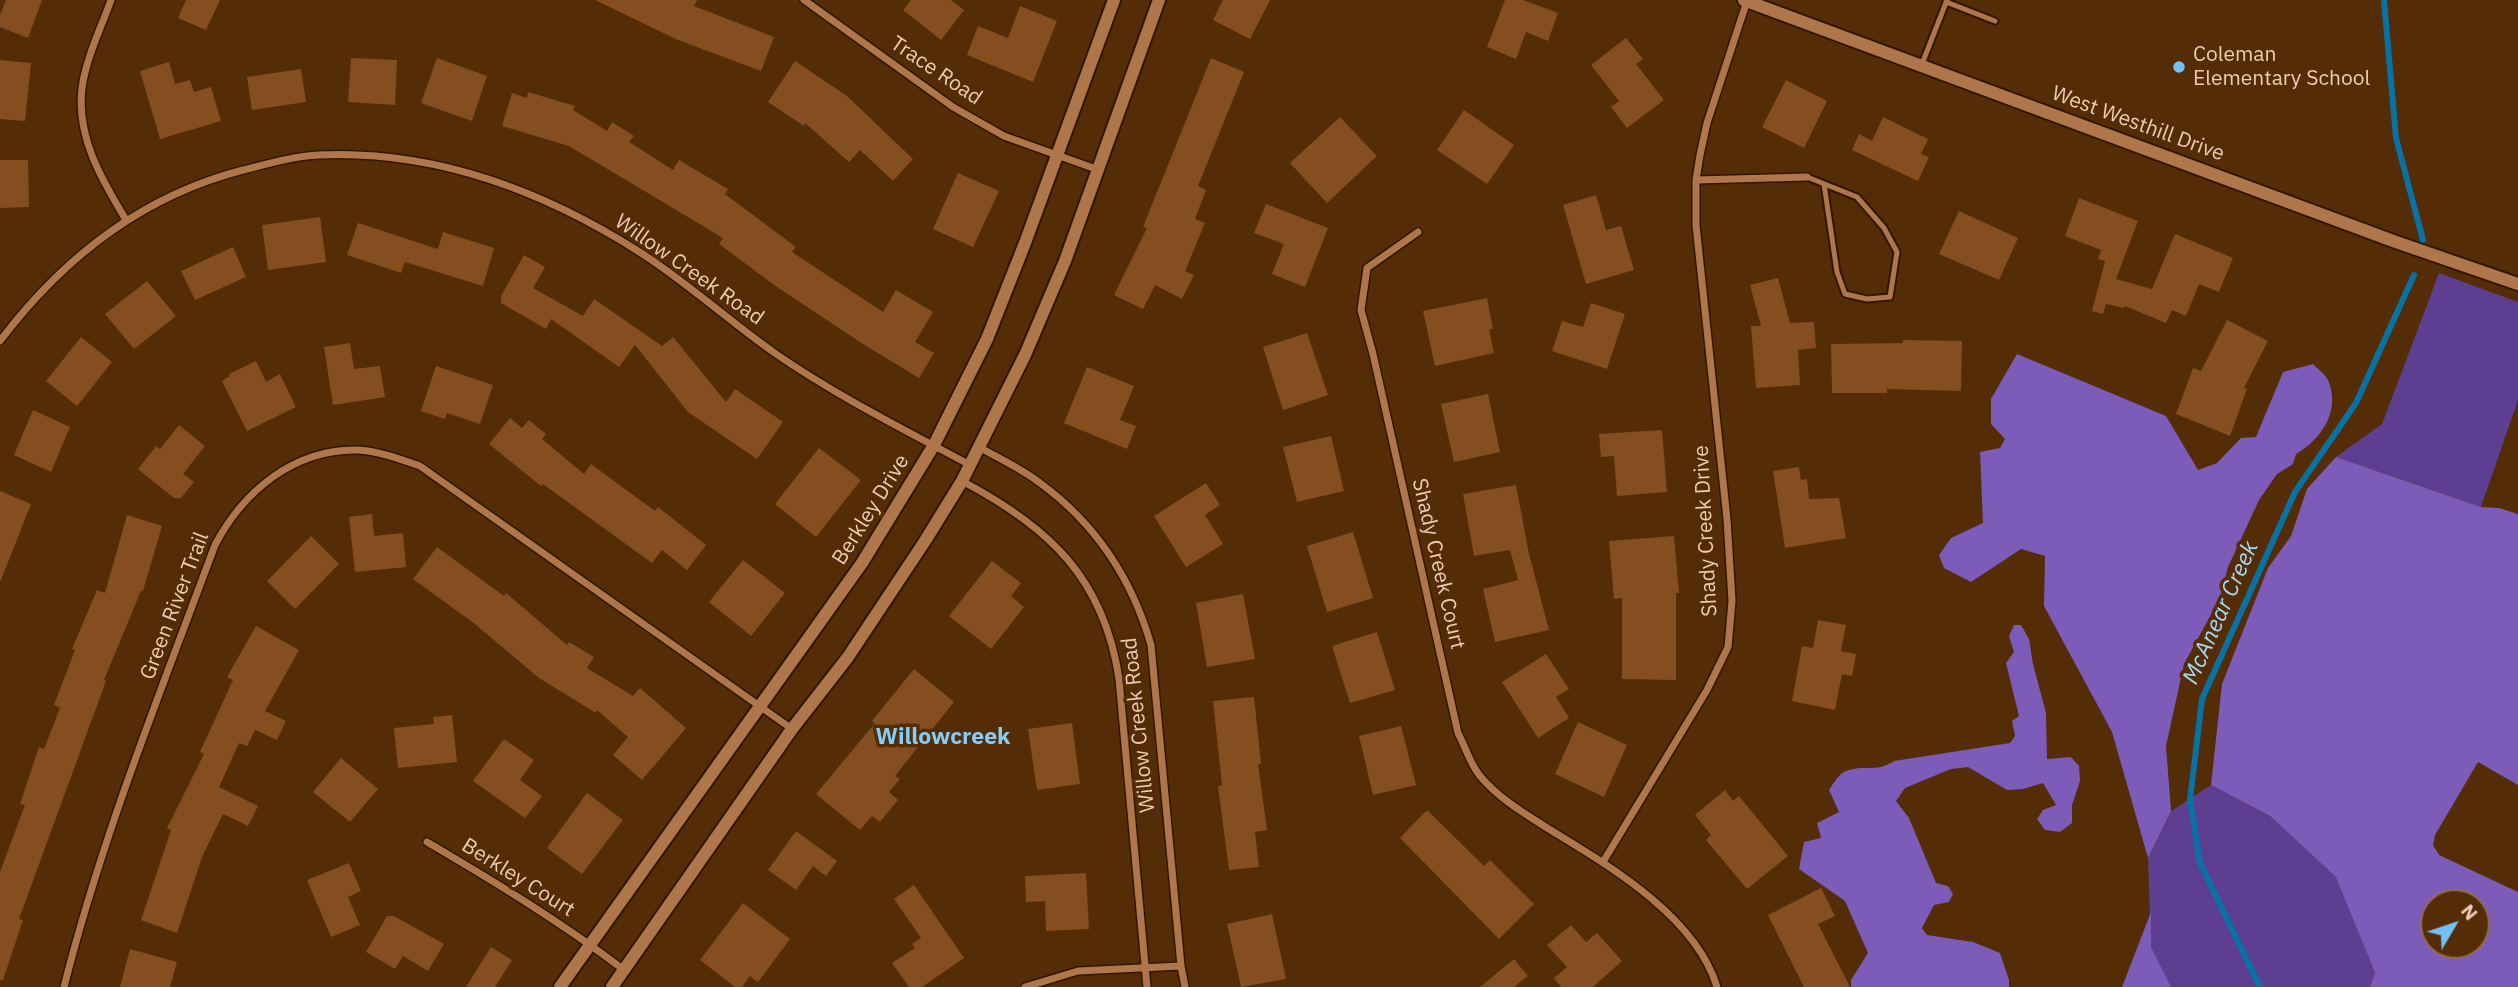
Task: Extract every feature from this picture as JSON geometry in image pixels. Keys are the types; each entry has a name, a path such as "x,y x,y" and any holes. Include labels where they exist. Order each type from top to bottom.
{"street":[{"path":"111,0 88,63 82,89 82,121 91,157 126,220"},
{"name":"Trace Road","path":"804,0 953,107 1004,136 1096,169"},
{"name":"Berkley Drive","path":"560,987 862,563 933,445 987,339 1114,0"},
{"path":"612,987 792,729 848,657 925,541 971,465 1025,355 1065,261 1159,0"},
{"name":"West Westhill Drive","path":"1746,1 1922,64 2396,242 2518,284"},
{"name":"Shady Creek Drive","path":"1603,862 1707,690 1728,647 1732,601 1727,519 1696,226 1696,180 1707,122 1746,1"},
{"name":"Willow Creek Road","path":"0,341 52,278 86,250 126,220 212,178 317,155 366,155 418,160 517,188 591,223 643,254 775,354 826,386 971,465"},
{"path":"1696,180 1807,177"},
{"name":"Shady Creek Court","path":"1418,232 1367,268 1361,310 1458,733 1479,775 1510,804 1603,862"},
{"name":"Willow Creek Road","path":"979,447 1039,482 1078,514 1097,535 1119,568 1143,618 1151,645 1185,987"},
{"name":"Green River Trail","path":"64,987 79,925 100,859 215,545 227,522 245,499 273,476 298,463 327,453 356,450 384,454 420,466 792,729"},
{"name":"Willow Creek Road","path":"962,481 1016,513 1058,547 1100,608 1119,679 1143,968 1147,987"},
{"name":"Berkley Court","path":"426,842 517,895 624,970"},
{"path":"1603,862 1666,911 1694,944 1717,987"},
{"path":"1025,987 1078,971 1181,966"}],"lane":[{"path":"1922,64 1947,1 1996,21"},
{"path":"1807,177 1824,184 1857,198 1884,228 1897,252 1891,297 1867,299 1845,295 1837,272 1824,184"}],"shaded area":[{"path":"2439,273 2518,302 2518,400 2481,507 2336,457 2382,424"},
{"path":"2017,354 2166,416 2198,470 2217,463 2241,438 2256,437 2283,372 2313,364 2327,378 2331,391 2332,402 2327,423 2314,440 2296,454 2293,464 2277,474 2259,500 2228,567 2220,598 2184,664 2166,746 2171,811 2148,858 2112,732 2044,606 2045,556 2021,549 1971,582 1944,568 1939,555 1951,538 1983,523 1980,452 2000,448 2005,439 1991,424 1991,399"},
{"path":"2336,457 2481,507 2499,508 2518,514 2518,785 2478,762 2435,835 2433,845 2439,855 2518,892 2518,987 2370,987 2375,973 2336,877 2270,816 2211,785 2222,684 2268,568 2291,536 2307,489"},
{"path":"2014,625 2021,625 2029,639 2046,713 2047,759 2071,757 2079,766 2080,781 2072,805 2072,823 2060,832 2045,830 2037,819 2043,810 2056,805 2043,783 2007,790 1968,767 1951,769 1905,788 1896,801 1909,818 1936,883 1948,886 1953,894 1949,902 1934,905 1922,928 1927,935 1973,942 2000,953 2009,987 1851,987 1851,980 1868,953 1845,901 1799,869 1804,842 1821,838 1817,823 1839,812 1829,790 1844,772 1857,768 1881,767 1894,761 2010,743 2015,736 2012,721 2019,716 2006,663 2014,652 2009,636"},
{"path":"2211,785 2270,816 2337,877 2375,973 2370,987 2171,987 2151,947 2148,858 2171,811"},
{"path":"2151,912 2151,947 2171,987 2122,987"}],"building":[{"path":"6,0 42,0 28,38 0,27 0,15"},
{"path":"186,0 220,0 206,30 178,18"},
{"path":"595,0 697,0 694,6 774,37 761,71 678,40"},
{"path":"911,0 951,0 964,10 941,40 903,10"},
{"path":"1223,0 1270,0 1250,39 1213,20"},
{"path":"1505,0 1523,0 1558,13 1548,41 1526,32 1516,59 1487,47"},
{"path":"1020,6 1057,21 1033,82 967,55 978,26 1008,38"},
{"path":"1626,38 1643,59 1636,64 1664,100 1627,128 1611,107 1619,101 1591,65"},
{"path":"351,58 397,60 395,105 348,102"},
{"path":"437,58 487,76 472,121 421,103"},
{"path":"1211,58 1244,72 1198,186 1206,190 1195,219 1205,223 1185,271 1194,275 1182,299 1155,285 1143,309 1114,295 1147,228 1143,227"},
{"path":"0,60 31,63 25,121 0,119"},
{"path":"795,61 847,96 913,159 893,181 860,150 849,162 805,123 804,126 768,102"},
{"path":"169,62 175,84 190,80 194,92 211,87 221,121 160,139 140,71"},
{"path":"301,69 306,102 252,110 247,77"},
{"path":"1786,80 1827,101 1804,148 1762,127"},
{"path":"528,92 575,106 573,110 607,131 612,122 634,136 629,142 673,170 679,160 728,189 725,194 796,247 792,252 883,312 896,290 933,312 915,342 934,353 919,378 777,287 719,244 723,238 569,146 502,126 512,93 527,98"},
{"path":"1464,110 1514,145 1487,184 1437,150"},
{"path":"1340,117 1377,156 1327,203 1290,163"},
{"path":"1883,117 1928,139 1921,154 1929,157 1918,181 1852,150 1859,134 1872,141"},
{"path":"0,160 28,160 29,207 0,208"},
{"path":"958,173 999,191 973,247 933,229"},
{"path":"1596,195 1606,230 1621,226 1634,270 1586,284 1563,205"},
{"path":"2079,198 2138,221 2116,279 2152,289 2175,234 2233,258 2219,292 2199,284 2186,316 2172,310 2166,323 2125,306 2106,304 2103,314 2092,311 2105,261 2098,259 2101,250 2065,236"},
{"path":"1266,204 1328,228 1305,287 1272,274 1284,244 1254,233"},
{"path":"1959,211 2018,238 1999,280 1939,254"},
{"path":"320,217 326,262 268,270 262,225"},
{"path":"358,223 438,249 443,232 494,248 483,286 405,262 401,273 347,255"},
{"path":"233,247 246,277 195,300 181,271"},
{"path":"524,255 545,267 533,288 583,316 594,299 662,346 673,337 726,402 735,389 783,422 757,459 688,412 635,345 619,367 551,319 546,329 501,303 501,296"},
{"path":"1778,278 1790,323 1814,322 1816,348 1798,350 1800,385 1756,388 1751,326 1761,326 1750,285"},
{"path":"147,281 176,316 134,349 105,314"},
{"path":"1487,298 1494,353 1435,366 1423,311"},
{"path":"1591,303 1625,314 1607,369 1552,351 1562,321 1583,327"},
{"path":"2227,320 2268,341 2244,388 2247,389 2230,436 2176,414 2193,368 2201,371"},
{"path":"1307,333 1328,395 1283,410 1263,347"},
{"path":"81,337 112,362 77,406 46,381"},
{"path":"1903,340 1962,341 1961,391 1887,389 1887,393 1832,393 1831,344 1903,343"},
{"path":"350,343 354,369 380,366 385,397 333,405 324,347"},
{"path":"256,361 266,382 280,374 296,407 247,431 222,381 230,376 229,374"},
{"path":"436,366 493,385 480,424 447,413 445,419 421,411"},
{"path":"1087,367 1134,386 1120,420 1136,426 1127,449 1064,423"},
{"path":"1488,394 1500,452 1454,462 1441,404"},
{"path":"33,410 70,427 51,472 14,455"},
{"path":"510,418 522,428 529,420 546,434 542,439 584,474 591,464 655,511 658,507 706,545 687,570 662,550 652,563 543,484 541,486 489,444"},
{"path":"179,425 205,446 183,474 194,482 181,498 174,498 138,469 156,446 160,449"},
{"path":"1662,430 1667,492 1617,496 1614,456 1601,457 1599,434"},
{"path":"1331,436 1344,491 1297,502 1283,447"},
{"path":"819,448 861,480 816,537 775,504"},
{"path":"1799,467 1801,480 1807,479 1809,499 1839,498 1846,538 1785,548 1773,471"},
{"path":"1206,483 1220,505 1205,515 1223,544 1186,567 1154,516"},
{"path":"1516,485 1529,554 1549,630 1495,642 1483,589 1518,580 1510,550 1474,556 1463,494"},
{"path":"0,491 31,504 1,580 0,580"},
{"path":"372,514 374,536 403,533 406,567 355,572 349,517"},
{"path":"127,515 162,526 143,591 104,680 106,681 19,919 23,920 3,980 0,980 0,872 25,805 20,804 39,747 44,749 60,708 54,705 75,650 72,649 97,590 105,593"},
{"path":"1353,532 1373,598 1327,612 1307,546"},
{"path":"311,536 339,564 295,609 267,581"},
{"path":"1674,536 1679,593 1676,593 1676,680 1622,679 1622,598 1614,599 1609,541"},
{"path":"437,547 504,596 506,593 567,645 569,642 594,657 587,668 633,696 640,688 686,728 642,780 613,755 628,737 597,710 596,713 539,678 475,624 413,579"},
{"path":"743,560 785,593 751,636 709,602"},
{"path":"992,561 1021,583 1011,596 1024,607 991,649 949,616"},
{"path":"1243,594 1255,659 1207,667 1196,603"},
{"path":"1818,620 1846,625 1841,651 1856,654 1852,676 1842,674 1835,710 1792,701 1802,646 1813,648"},
{"path":"256,626 299,650 265,711 286,721 277,740 255,730 247,746 239,743 219,787 258,806 248,826 223,814 202,857 177,933 141,920 171,830 167,828 204,754 200,752 233,680 227,677"},
{"path":"1377,632 1395,690 1350,703 1332,646"},
{"path":"1546,654 1569,689 1556,697 1569,718 1538,738 1502,682"},
{"path":"914,669 954,702 895,776 900,779 889,792 898,800 880,822 872,816 860,830 816,794 875,723 872,721"},
{"path":"1254,697 1261,764 1258,764 1267,830 1255,832 1259,867 1229,870 1218,786 1222,785 1213,701"},
{"path":"452,715 457,762 398,768 394,728 434,724 433,717"},
{"path":"1578,722 1627,745 1604,797 1555,774"},
{"path":"1072,723 1080,784 1037,790 1028,729"},
{"path":"1401,726 1416,785 1373,795 1359,736"},
{"path":"504,739 534,760 520,780 542,796 525,818 473,781"},
{"path":"341,758 378,789 350,822 313,792"},
{"path":"1725,790 1733,801 1739,796 1788,856 1747,889 1706,840 1711,835 1695,815"},
{"path":"587,793 623,820 582,874 547,848"},
{"path":"1427,810 1484,866 1490,860 1534,904 1499,939 1400,838"},
{"path":"796,831 837,861 826,876 813,866 796,890 768,870"},
{"path":"349,863 361,891 348,897 360,925 331,937 307,880"},
{"path":"1086,873 1089,929 1046,931 1045,901 1026,902 1025,876"},
{"path":"914,885 964,958 922,987 909,987 892,963 915,948 912,944 921,938 894,899"},
{"path":"1821,888 1835,916 1818,924 1850,987 1804,987 1768,915"},
{"path":"743,903 790,939 758,982 750,976 742,987 735,987 700,960"},
{"path":"1272,914 1286,979 1241,987 1227,924"},
{"path":"387,916 394,916 444,944 428,971 403,956 395,969 366,952"},
{"path":"1571,925 1586,942 1597,933 1622,961 1593,987 1561,987 1554,978 1567,967 1547,945"},
{"path":"491,947 512,960 495,987 466,987"},
{"path":"130,949 177,962 170,987 120,987"},
{"path":"1514,959 1528,976 1514,987 1480,987"}],"waterway":[{"name":"McAnear Creek","path":"2384,0 2396,138 2423,240"},
{"name":"McAnear Creek","path":"2260,987 2200,863 2190,800 2202,699 2295,492 2356,403 2414,275"}],"place":[{"name":"Coleman Elementary School","path":"2179,67"}],"district":[{"name":"Willowcreek","path":"943,737"}]}
